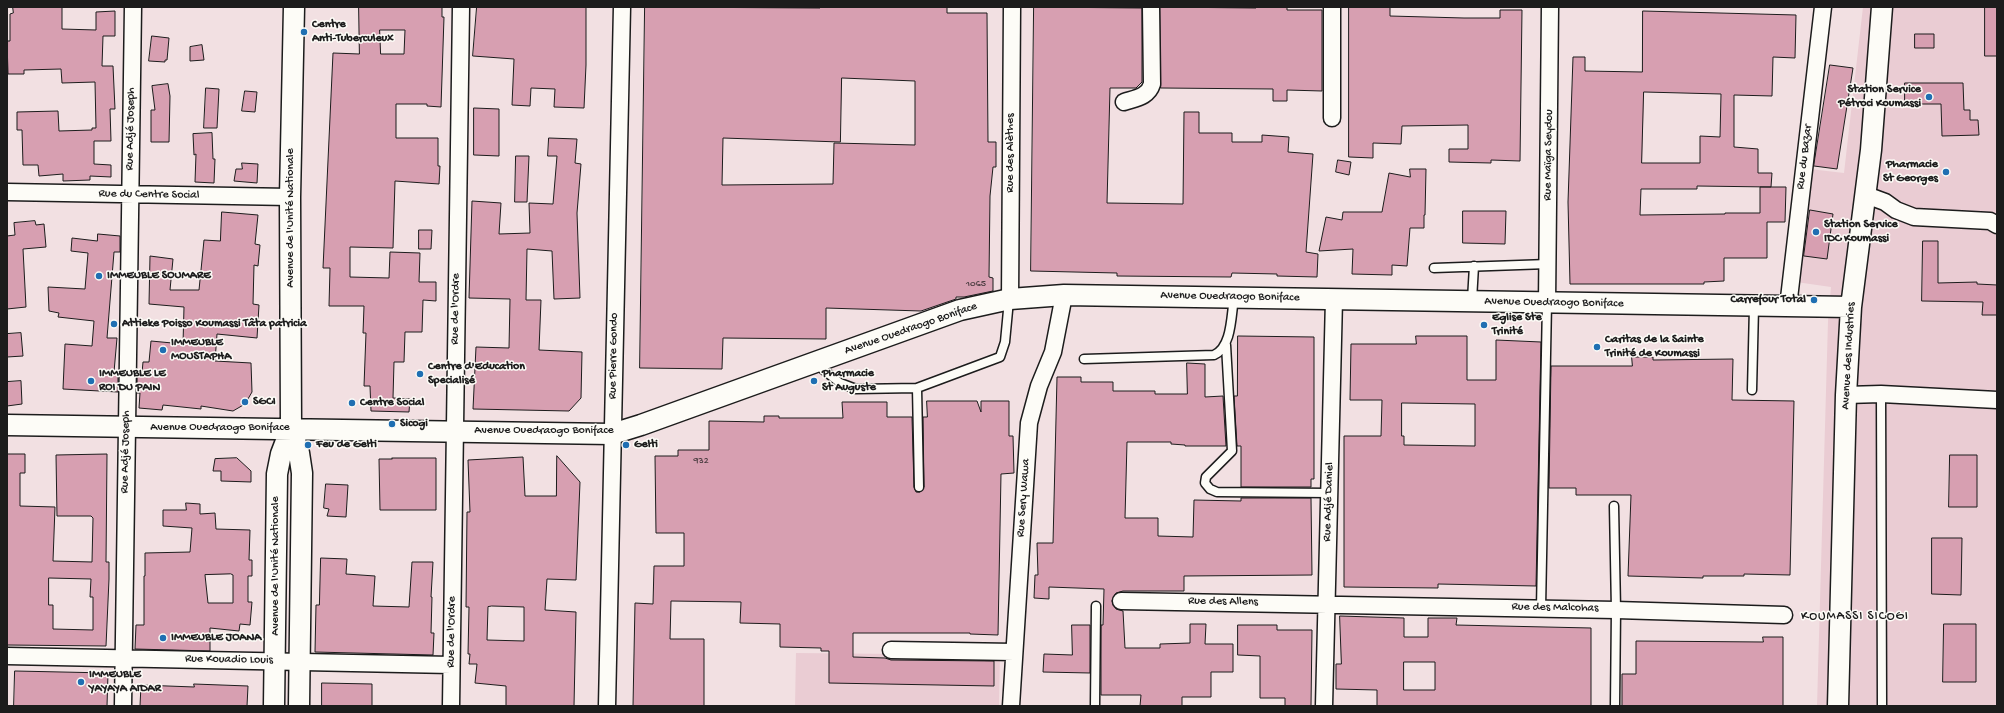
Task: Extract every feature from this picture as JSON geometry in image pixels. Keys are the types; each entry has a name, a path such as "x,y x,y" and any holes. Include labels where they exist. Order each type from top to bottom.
{"street":[{"name":"Rue Adjé Joseph","path":"123,706 133,7"},
{"name":"Avenue de l'Unité Nationale","path":"294,7 290,197 291,428 299,453 302,473 299,706"},
{"name":"Rue de l'Ordre","path":"451,706 461,7"},
{"name":"Rue Pierre Gondo","path":"607,706 622,7"},
{"name":"Rue des Alèthes","path":"1010,299 1012,7"},
{"path":"1124,102 1147,94 1152,84 1151,7"},
{"path":"1332,7 1332,118"},
{"name":"Rue Maïga Seydou","path":"1547,303 1550,7"},
{"name":"Rue du Bazar","path":"1788,307 1823,7"},
{"name":"Avenue des Industries","path":"1838,706 1846,395 1851,307 1871,150 1882,7"},
{"name":"Rue du Centre Social","path":"7,192 290,197"},
{"path":"1866,195 1886,202 1896,210 1914,217 1990,221 1997,225"},
{"name":"Avenue Ouedraogo Boniface","path":"7,425 455,430 612,434 960,310 1010,299 1064,296 1234,297 1754,307 1851,307"},
{"name":"Rue Sery Wawa","path":"1011,706 1029,423 1032,404 1053,352 1064,296"},
{"name":"Rue Adjé Daniel","path":"1324,706 1334,299"},
{"path":"1846,395 1881,394 1997,400"},
{"name":"Avenue de l'Unité Nationale","path":"274,706 277,474 281,454 291,428"},
{"name":"Rue des Allens","path":"1121,601 1326,604"},
{"name":"Rue des Malcohas","path":"1326,604 1784,615"},
{"path":"891,650 1014,652"},
{"name":"Rue Kouadio Louis","path":"7,656 451,665"}],"lane":[{"path":"1434,268 1548,264"},
{"path":"1472,301 1474,266"},
{"path":"1234,297 1226,345 1232,451 1206,477 1205,483 1216,492 1329,493"},
{"path":"815,362 840,383 856,389 917,388 1000,357 1005,342 1010,299"},
{"path":"1541,608 1547,303"},
{"path":"1752,390 1754,307"},
{"path":"1084,359 1214,355 1220,353 1226,345"},
{"path":"917,388 919,487"},
{"path":"1881,394 1882,706"},
{"path":"1614,506 1616,610 1615,706"},
{"path":"1095,706 1096,606"}],"shaded area":[{"path":"1863,7 1997,7 1997,706 1817,706 1828,321 1831,287 1796,282 1810,169 1844,173"},
{"path":"796,653 1000,655 999,706 795,706"}],"building":[{"path":"13,7 62,7 62,29 96,30 96,12 115,11 115,36 103,36 102,66 113,66 115,109 110,109 111,141 94,141 94,164 111,165 111,177 90,176 90,180 63,181 63,174 39,176 38,165 23,165 22,130 17,130 17,112 58,111 59,131 92,130 92,128 96,128 95,82 62,83 61,69 24,70 24,74 8,74 7,41 10,41 10,14 13,13"},
{"path":"359,7 442,7 442,17 444,17 441,107 427,106 427,104 396,104 396,138 438,138 438,166 440,166 439,184 395,181 393,248 350,247 350,277 389,278 390,252 420,253 419,282 436,282 436,301 423,300 422,332 405,332 404,362 394,362 393,398 410,399 409,412 371,411 370,386 364,386 366,333 363,333 364,306 329,306 330,268 323,268 333,53 359,54","holes":["380,30 405,30 404,54 381,54"]},
{"path":"477,7 586,7 584,108 554,107 555,89 531,88 530,106 512,105 514,59 473,56"},
{"path":"645,7 947,7 947,13 987,13 988,142 996,142 996,167 993,167 990,196 989,277 993,278 993,291 964,297 956,297 956,299 921,311 826,308 826,339 723,338 722,369 640,368","holes":["842,78 915,81 915,145 834,143 833,184 722,185 723,138 840,142"]},
{"path":"1034,7 1142,8 1142,82 1136,88 1110,88 1107,203 1183,204 1184,112 1199,112 1199,133 1232,133 1232,142 1262,142 1262,135 1289,137 1288,152 1313,154 1306,252 1318,254 1317,277 1232,273 1231,277 1117,276 1117,273 1031,271"},
{"path":"1160,7 1287,7 1287,10 1322,10 1322,91 1287,90 1287,101 1273,101 1273,89 1161,88"},
{"path":"1349,7 1390,7 1390,16 1464,18 1500,18 1500,10 1522,10 1520,161 1491,160 1491,163 1449,162 1449,149 1468,149 1468,125 1402,126 1401,144 1373,143 1373,158 1349,157"},
{"path":"1985,7 1997,7 1997,56 1985,56"},
{"path":"1643,11 1796,15 1795,58 1773,57 1772,96 1734,95 1734,147 1758,149 1758,173 1772,173 1771,187 1786,187 1785,222 1767,222 1767,258 1724,258 1724,281 1704,282 1704,284 1570,284 1568,202 1573,57 1585,57 1585,71 1642,72","holes":["1644,92 1721,94 1720,137 1700,136 1700,163 1642,163","1697,186 1771,187 1760,187 1760,213 1640,215 1641,189 1697,189"]},
{"path":"1915,34 1934,34 1934,48 1915,48"},
{"path":"152,36 169,38 167,60 165,60 165,62 149,61"},
{"path":"202,45 204,60 190,61 190,47"},
{"path":"1830,65 1853,68 1837,169 1814,166"},
{"path":"1905,83 1963,83 1964,110 1970,110 1970,120 1978,120 1979,135 1942,136 1941,104 1905,104"},
{"path":"168,84 170,96 169,142 151,142 151,110 155,110 152,86"},
{"path":"206,88 219,89 217,128 204,128"},
{"path":"245,91 257,92 255,112 242,111"},
{"path":"474,108 499,109 499,156 474,155"},
{"path":"212,133 213,159 215,159 214,183 195,182 196,154 194,155 193,134"},
{"path":"549,138 577,139 575,163 581,164 577,213 580,298 554,299 552,251 527,249 526,300 541,300 539,350 582,352 581,398 569,411 473,409 476,347 509,348 510,299 469,298 472,201 501,203 499,234 530,233 529,203 553,204 557,156 548,156"},
{"path":"516,156 529,156 527,202 515,202"},
{"path":"1338,160 1351,162 1349,175 1336,172"},
{"path":"242,163 258,164 257,183 234,181 236,169 242,169"},
{"path":"1410,169 1426,169 1425,215 1424,228 1410,228 1407,266 1392,265 1392,275 1352,274 1353,249 1319,251 1326,217 1342,220 1343,212 1382,212 1389,173 1410,177"},
{"path":"1810,210 1833,214 1827,259 1804,256"},
{"path":"1463,211 1506,211 1505,244 1463,243"},
{"path":"222,212 258,215 255,244 260,245 258,266 254,265 253,304 259,305 257,338 217,334 215,361 251,363 252,392 245,404 233,411 201,406 201,409 163,405 162,410 139,408 140,393 137,393 137,373 142,373 143,362 149,362 151,341 183,344 184,307 149,304 150,256 173,259 170,290 199,290 204,240 220,241"},
{"path":"35,221 36,225 44,224 46,247 23,249 26,307 7,309 7,236 15,235 14,223"},
{"path":"419,230 432,230 431,249 419,249"},
{"path":"98,234 120,236 120,252 114,252 107,338 117,338 114,372 118,372 118,392 63,389 65,344 92,346 94,321 58,317 59,313 49,311 48,287 85,289 88,253 71,251 72,238 97,241"},
{"path":"1923,241 1938,241 1938,283 1977,282 1977,284 1997,285 1997,315 1982,315 1983,302 1922,301"},
{"path":"21,333 23,356 7,357 7,334"},
{"path":"1238,336 1314,337 1314,479 1311,479 1311,487 1241,487 1241,446 1237,446 1234,396 1237,396"},
{"path":"1416,336 1467,336 1467,380 1496,380 1496,340 1541,342 1536,586 1438,584 1438,588 1344,587 1344,436 1381,436 1382,400 1350,400 1351,344 1416,344","holes":["1402,403 1475,404 1475,446 1404,445 1404,436 1402,436"]},
{"path":"1632,357 1653,357 1653,360 1733,359 1732,400 1794,401 1790,575 1744,574 1744,576 1703,576 1703,578 1628,576 1631,495 1576,495 1576,488 1549,488 1551,366 1632,366"},
{"path":"1187,363 1205,364 1205,397 1223,396 1226,446 1185,446 1171,444 1171,442 1127,442 1125,518 1158,518 1158,536 1193,537 1194,500 1241,501 1241,498 1311,498 1312,575 1184,576 1184,591 1123,591 1116,593 1112,601 1116,609 1123,611 1125,648 1160,648 1160,644 1190,643 1190,624 1206,624 1205,644 1233,644 1233,672 1211,672 1211,697 1182,697 1182,706 1140,706 1141,695 1101,695 1101,625 1103,625 1104,589 1049,587 1049,599 1034,598 1035,575 1038,575 1037,543 1053,543 1057,377 1081,377 1081,382 1113,382 1113,391 1155,391 1155,394 1187,394"},
{"path":"21,381 22,404 7,406 7,382"},
{"path":"927,401 977,401 981,412 981,401 1009,401 1009,436 1013,436 1014,473 1001,474 998,635 970,633 853,633 853,657 885,658 891,660 994,661 994,686 829,683 829,651 821,651 821,648 780,647 780,624 740,623 741,602 671,601 670,639 704,639 704,706 633,706 635,603 653,604 654,566 684,566 684,533 656,533 655,456 678,456 678,450 709,450 709,421 764,422 764,416 779,416 779,418 843,418 842,402 887,402 887,417 912,417 914,487 916,492 920,492 924,487 923,417 927,417"},
{"path":"7,454 25,454 25,473 20,473 20,506 55,507 53,561 92,562 93,518 91,516 57,516 56,455 107,454 106,562 109,562 109,579 106,646 7,645","holes":["49,578 91,579 90,597 93,597 93,630 53,629 53,605 49,605"]},
{"path":"1950,455 1977,455 1977,507 1949,507"},
{"path":"557,456 580,482 576,580 547,579 545,610 576,612 574,706 506,706 506,686 475,683 477,664 469,664 469,607 466,607 467,512 470,512 468,460 523,457 525,496 556,496","holes":["488,607 524,607 524,641 487,640"]},
{"path":"237,458 251,471 251,482 221,481 221,471 213,471 215,459"},
{"path":"436,458 436,510 380,510 379,459"},
{"path":"326,484 348,485 346,517 327,516 329,509 324,508"},
{"path":"186,503 200,504 200,514 215,513 216,529 250,530 249,560 252,560 252,576 248,576 248,602 252,602 250,625 240,624 239,631 210,628 210,651 135,649 136,625 144,625 145,553 190,552 192,528 163,526 163,510 186,510","holes":["205,575 233,575 233,603 208,603"]},
{"path":"1932,538 1962,538 1961,595 1932,594"},
{"path":"321,558 347,559 346,574 375,576 373,606 409,607 412,562 433,562 431,633 434,633 433,655 315,652 316,605 319,605"},
{"path":"1340,616 1404,618 1404,637 1428,637 1428,618 1457,618 1456,625 1591,628 1591,706 1377,706 1377,690 1336,689 1336,664 1341,664","holes":["1404,662 1435,662 1435,690 1404,690"]},
{"path":"1944,624 1976,624 1976,682 1943,682"},
{"path":"1072,625 1090,625 1090,673 1043,672 1044,654 1072,655"},
{"path":"1238,625 1277,625 1277,630 1312,630 1311,706 1285,706 1285,698 1260,698 1260,656 1238,655"},
{"path":"1763,637 1783,637 1783,706 1622,706 1622,674 1636,674 1636,641 1763,642"},
{"path":"15,671 108,673 107,706 14,706"},
{"path":"322,683 372,684 372,706 322,706"},
{"path":"194,684 248,686 247,706 140,706 141,685 194,687"}],"place":[{"name":"Centre Anti-Tuberculeux","path":"304,32"},
{"name":"Station Service Pétroci Koumassi","path":"1929,97"},
{"name":"Pharmacie St Georges","path":"1946,172"},
{"name":"Station Service IDC Koumassi","path":"1816,232"},
{"name":"IMMEUBLE SOUMARE","path":"99,276"},
{"name":"Carrefour Total","path":"1814,300"},
{"name":"Attieke Poisso Koumassi Tâta patricia","path":"114,324"},
{"name":"Eglise Ste Trinité","path":"1484,325"},
{"name":"Caritas de la Sainte Trinité de Koumassi","path":"1597,347"},
{"name":"IMMEUBLE MOUSTAPHA","path":"163,350"},
{"name":"Centre d'Education Specialisé","path":"420,374"},
{"name":"IMMEUBLE LE ROI DU PAIN","path":"91,381"},
{"name":"Pharmacie St Auguste","path":"814,381"},
{"name":"SGCI","path":"245,402"},
{"name":"Centre Social","path":"352,403"},
{"name":"Sicogi","path":"392,424"},
{"name":"Feu de Gelti","path":"308,445"},
{"name":"Gelti","path":"626,445"},
{"name":"IMMEUBLE JOANA","path":"163,638"},
{"name":"IMMEUBLE YAYAYA AIDAR","path":"81,682"}],"district":[{"name":"KOUMASSI SICOGI","path":"1855,617"}]}
